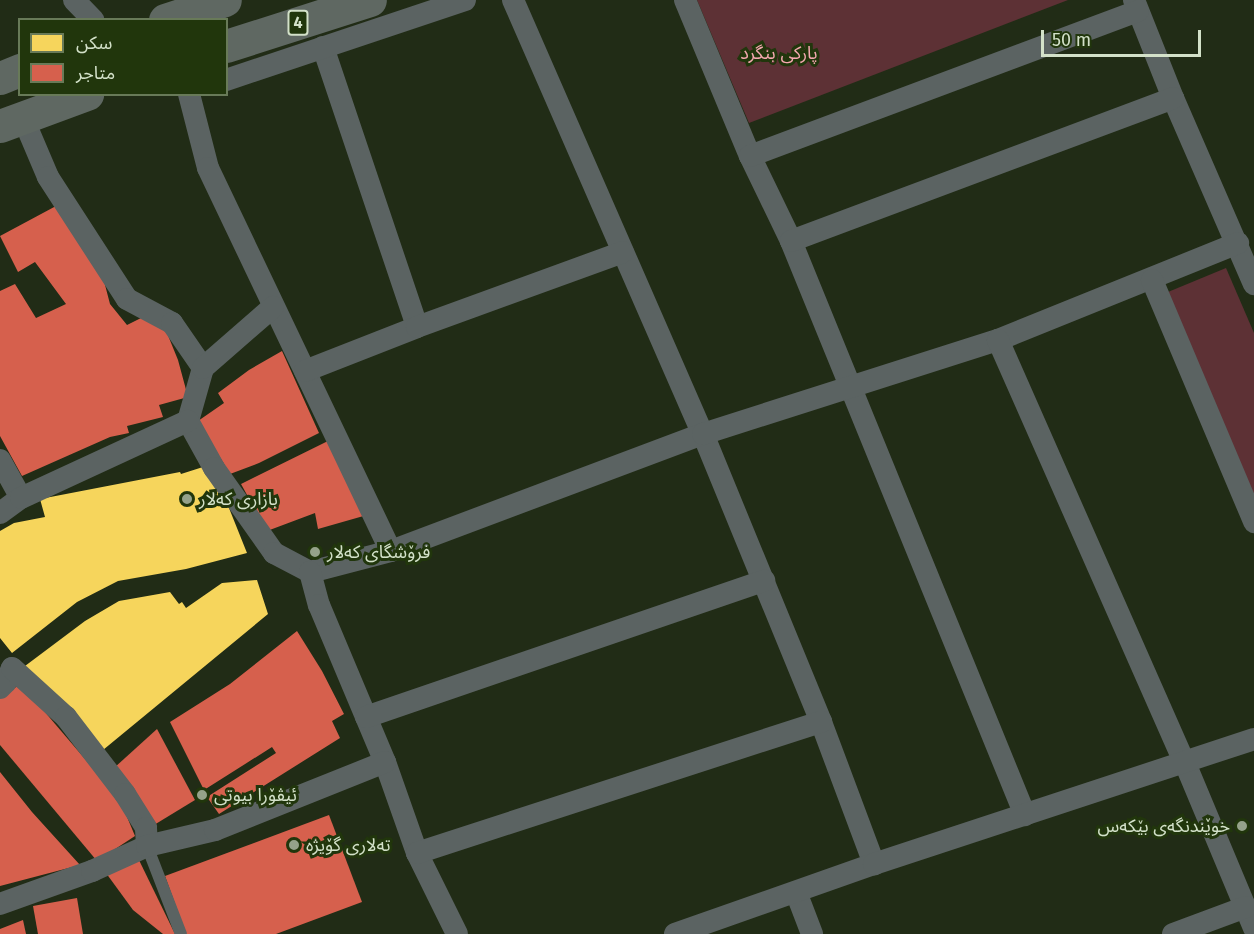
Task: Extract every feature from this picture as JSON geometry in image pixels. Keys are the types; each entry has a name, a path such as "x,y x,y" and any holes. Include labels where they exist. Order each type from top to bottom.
{"highway":[{"path":"171,18 225,0"},
{"name":"4","path":"228,45 370,0"},
{"path":"0,78 18,71"},
{"path":"12,122 82,96"}],"street":[{"path":"74,0 91,18"},
{"path":"228,79 465,0"},
{"path":"513,0 703,434 821,722 874,864"},
{"path":"685,0 750,156 792,241 849,388 1025,815"},
{"path":"750,156 1136,5 1173,98 1245,253 1254,284"},
{"path":"323,47 417,327"},
{"path":"190,96 208,168 391,551"},
{"path":"792,241 1173,98"},
{"path":"12,122 128,299 172,322 203,369"},
{"path":"305,370 623,252"},
{"path":"273,307 203,369 188,421 214,468 274,553 310,572 391,551 703,434 998,340 1152,280 1245,253"},
{"path":"1152,280 1254,522"},
{"path":"998,340 1185,763 1250,918 1173,934"},
{"path":"0,513 21,498 188,421"},
{"path":"0,460 21,498"},
{"path":"310,572 319,605 386,762 417,853 457,934"},
{"path":"366,717 764,581"},
{"path":"4,670 66,717 105,766 146,828 147,846"},
{"path":"417,853 821,722"},
{"path":"675,934 874,864 1254,739"},
{"path":"0,904 92,871 147,846 215,830 386,762"},
{"path":"796,891 812,934"}],"lane":[{"path":"147,846 181,934"}],"green space":[{"name":"پارکی بنگرد","path":"697,0 1068,0 749,123"},
{"path":"1226,268 1254,333 1254,495 1168,292"}],"building: سكن":[{"path":"203,467 229,508 247,553 186,569 118,581 77,602 12,653 0,638 0,531 14,523 45,517 40,499 180,472 181,474"},
{"path":"257,580 268,614 103,750 25,666 85,621 119,601 170,592 179,604 182,602 186,608 222,583"}],"building: متاجر":[{"path":"56,206 104,281 110,304 127,325 141,318 165,328 178,360 188,397 159,405 163,417 127,426 129,433 110,437 22,476 0,436 0,291 15,284 36,318 66,304 35,262 18,272 0,236"},
{"path":"282,351 319,433 259,463 230,474 198,421 224,403 218,393 249,370"},
{"path":"330,440 367,515 318,529 315,513 267,531 241,484"},
{"path":"297,631 322,671 344,714 332,721 340,738 219,814 207,797 276,753 272,747 204,790 170,722 230,684"},
{"path":"21,684 120,800 135,836 97,861 0,745 0,697"},
{"path":"157,729 195,800 154,825 114,768"},
{"path":"0,772 32,812 80,865 0,886"},
{"name":"تەلاری گۆیژە","path":"329,815 362,902 276,934 186,934 165,876"},
{"path":"137,856 175,934 163,934 133,910 106,873"},
{"path":"77,898 83,934 38,934 33,906"},
{"path":"23,920 26,934 0,934 0,929"}],"place":[{"name":"بازاری کەلار","path":"187,499"},
{"name":"فرۆشگای کەلار","path":"315,552"},
{"name":"ئیڤۆرا بیوتی","path":"202,795"},
{"name":"خوێندنگەی بێکەس","path":"1242,826"},
{"name":"تەلاری گۆیژە","path":"294,845"}]}
